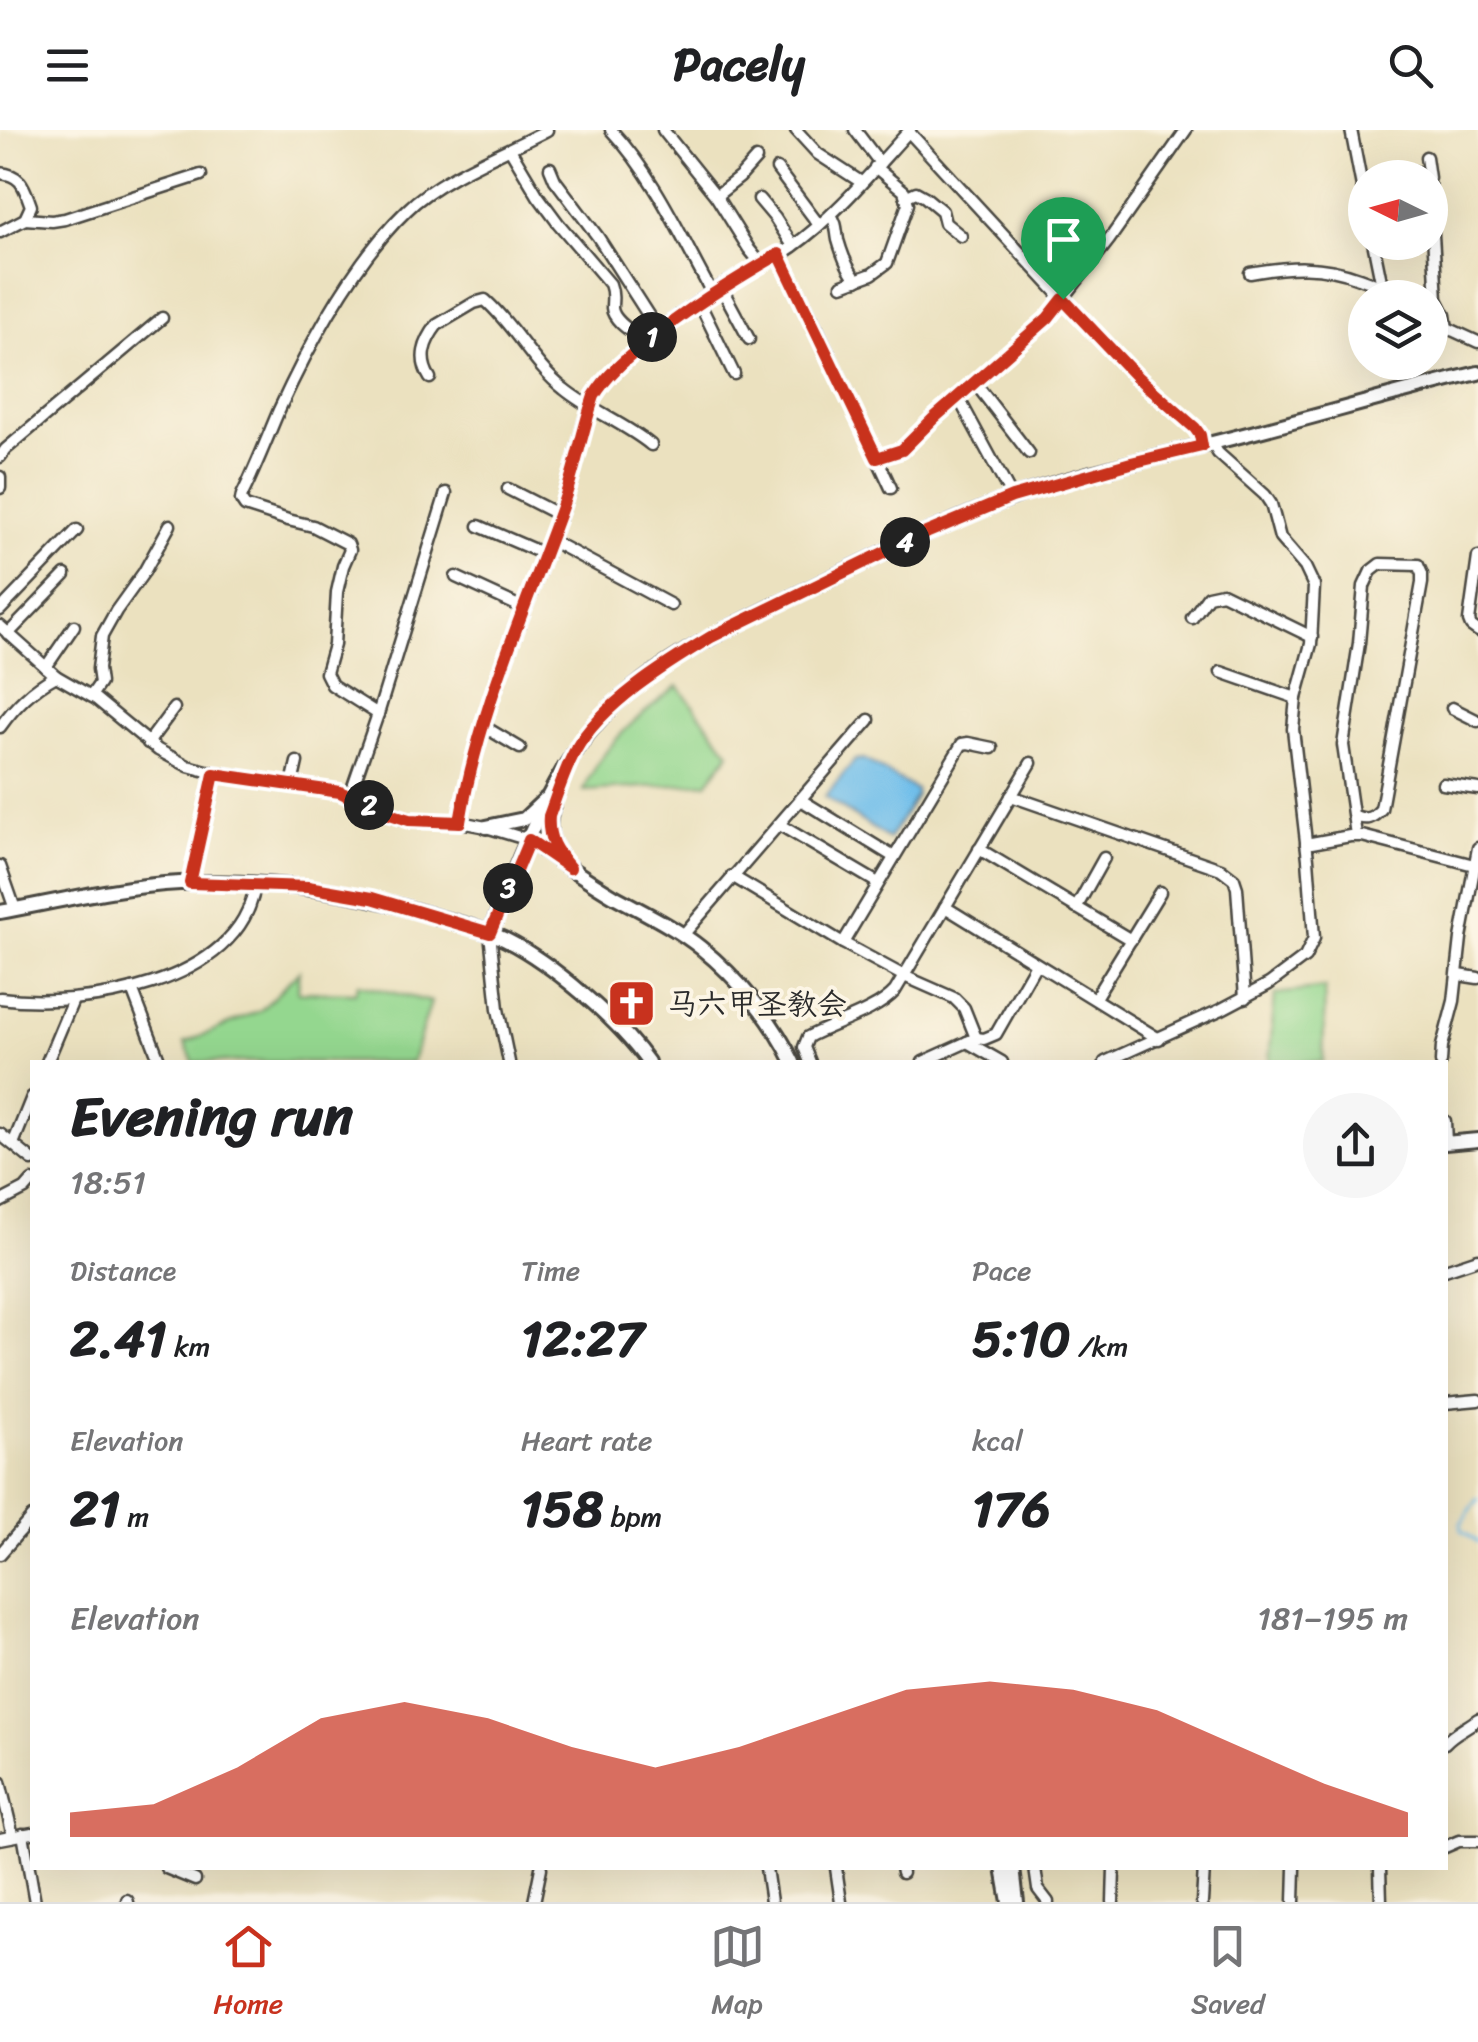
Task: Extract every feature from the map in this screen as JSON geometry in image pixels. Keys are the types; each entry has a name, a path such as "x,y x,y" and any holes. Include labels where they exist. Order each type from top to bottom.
{"main road":[{"path":"490,933 529,840 575,750 636,686 711,637 914,538 1012,497 1478,372"},
{"path":"570,868 553,845 548,827 575,750"},
{"path":"486,827 524,818 552,791"},
{"path":"529,840 702,949 771,1023 793,1060"},
{"path":"0,912 143,887 190,883 308,887 372,898 490,933 536,957 576,988 647,1060"},
{"path":"742,990 784,1060"},
{"path":"1448,1143 1478,1140"},
{"path":"1005,1870 1009,1902"},
{"path":"1005,1870 1017,1902"}],"street":[{"path":"378,714 332,685 326,673 334,645 337,592 349,554 348,544 313,526 245,506 242,495 295,377 367,254 407,209 423,197 547,130"},
{"path":"611,130 645,172 749,338"},
{"path":"662,130 716,196 761,264"},
{"path":"796,130 818,154 861,182"},
{"path":"842,285 872,274 887,263 908,204 904,191 878,165 855,130"},
{"path":"877,458 902,450 1048,318 1110,240 1186,130"},
{"path":"1351,130 1357,160"},
{"path":"460,822 468,776 504,658 559,515 590,408 602,382 699,302 793,246 819,225 909,131 1137,377 1265,495 1280,538 1311,576 1314,586 1312,637 1296,698 1293,729 1314,930 1312,946 1281,976 1244,998 1110,1060"},
{"path":"510,148 558,223 610,284 614,316 646,342"},
{"path":"716,196 756,159"},
{"path":"550,168 554,180 598,237 659,332"},
{"path":"777,169 819,225"},
{"path":"0,173 21,180 31,206 25,219"},
{"path":"0,232 25,219 65,219 201,174"},
{"path":"907,196 916,192 925,196 942,212 945,223 961,236"},
{"path":"759,199 793,246"},
{"path":"831,214 842,254 858,280"},
{"path":"779,254 891,488"},
{"path":"1250,273 1294,266 1329,268 1364,280"},
{"path":"430,378 423,354 436,325 485,300 562,388 651,445"},
{"path":"699,302 734,374"},
{"path":"0,457 162,318"},
{"path":"1448,328 1478,342"},
{"path":"975,383 1029,453"},
{"path":"958,397 1012,497"},
{"path":"0,477 0,488"},
{"path":"508,489 559,515"},
{"path":"350,795 446,493"},
{"path":"91,696 100,684 102,636 170,525"},
{"path":"479,526 544,554"},
{"path":"0,610 78,530"},
{"path":"550,540 671,605"},
{"path":"1478,557 1469,620 1470,626 1478,631"},
{"path":"1380,564 1412,564 1422,570 1422,583 1381,809 1363,836 1352,809 1343,745 1364,586 1380,564"},
{"path":"65,575 4,630 56,676 91,696 148,743 188,766 214,774 350,795 393,816 460,822 529,840"},
{"path":"456,578 524,608"},
{"path":"1192,618 1208,596 1222,593 1312,637"},
{"path":"46,667 74,626"},
{"path":"1221,672 1296,698"},
{"path":"0,727 18,703 56,676"},
{"path":"148,743 174,708"},
{"path":"1452,708 1478,721"},
{"path":"683,935 868,720"},
{"path":"483,726 520,748"},
{"path":"843,942 962,744 992,748"},
{"path":"292,784 297,762"},
{"path":"809,1060 804,1048 808,1037 888,998 1031,763"},
{"path":"190,883 214,774"},
{"path":"1443,784 1478,789"},
{"path":"1011,796 1228,873 1236,888 1244,998"},
{"path":"801,800 894,857"},
{"path":"1355,816 1368,819 1381,809"},
{"path":"780,825 878,884"},
{"path":"1306,844 1363,836 1474,864"},
{"path":"1441,1060 1459,975 1478,848"},
{"path":"979,849 1131,940"},
{"path":"1076,908 1104,858"},
{"path":"0,866 15,909"},
{"path":"732,876 904,976 960,1003 971,1040 999,1060"},
{"path":"0,998 74,1000 161,981 223,944 239,928 248,914 255,885"},
{"path":"1095,998 1160,892"},
{"path":"945,907 1159,1038"},
{"path":"490,933 508,1060"},
{"path":"927,1060 971,1040 996,1034 1036,964"},
{"path":"1459,975 1478,978"},
{"path":"132,989 159,1060"},
{"path":"48,1060 74,1000"},
{"path":"12,1144 30,1102"},
{"path":"0,1134 30,1158"},
{"path":"0,1202 30,1183"},
{"path":"1448,1269 1478,1260"},
{"path":"1448,1404 1478,1400"},
{"path":"0,1554 30,1519"},
{"path":"1448,1739 1478,1719"},
{"path":"0,1782 23,1834 35,1902"},
{"path":"0,1839 23,1834"},
{"path":"1448,1846 1478,1841"},
{"path":"171,1870 195,1880"},
{"path":"534,1902 541,1870"},
{"path":"766,1870 772,1902"},
{"path":"836,1870 841,1902"},
{"path":"1035,1870 1038,1889 1048,1902"},
{"path":"1112,1902 1114,1870"},
{"path":"1202,1902 1204,1870"},
{"path":"1294,1902 1295,1870"},
{"path":"1380,1870 1381,1902"}],"green space":[{"path":"678,686 730,753 707,783 584,791 611,746 636,719"},
{"path":"299,971 298,992 355,993 358,984 431,1002 413,1060 192,1060 185,1043 261,1010"},
{"path":"1325,988 1323,1060 1269,1060 1275,994"}],"water":[{"path":"864,759 916,790 889,839 825,797 855,760"}],"waterway":[{"path":"1478,1499 1461,1523 1462,1531 1478,1542"}],"place":[{"name":"马六甲圣教会","path":"632,1004"}],"route":[{"path":"779,254 877,458 902,450 1048,318 1063,299 1137,377 1195,428 1202,446 1031,491 952,521 681,655 636,686 575,750 548,827 553,845 570,868 529,840 490,933 372,898 308,887 190,883 214,774 340,792 409,820 460,822 468,776 504,658 563,504 594,396 602,382 650,338 721,287 779,254"}]}
